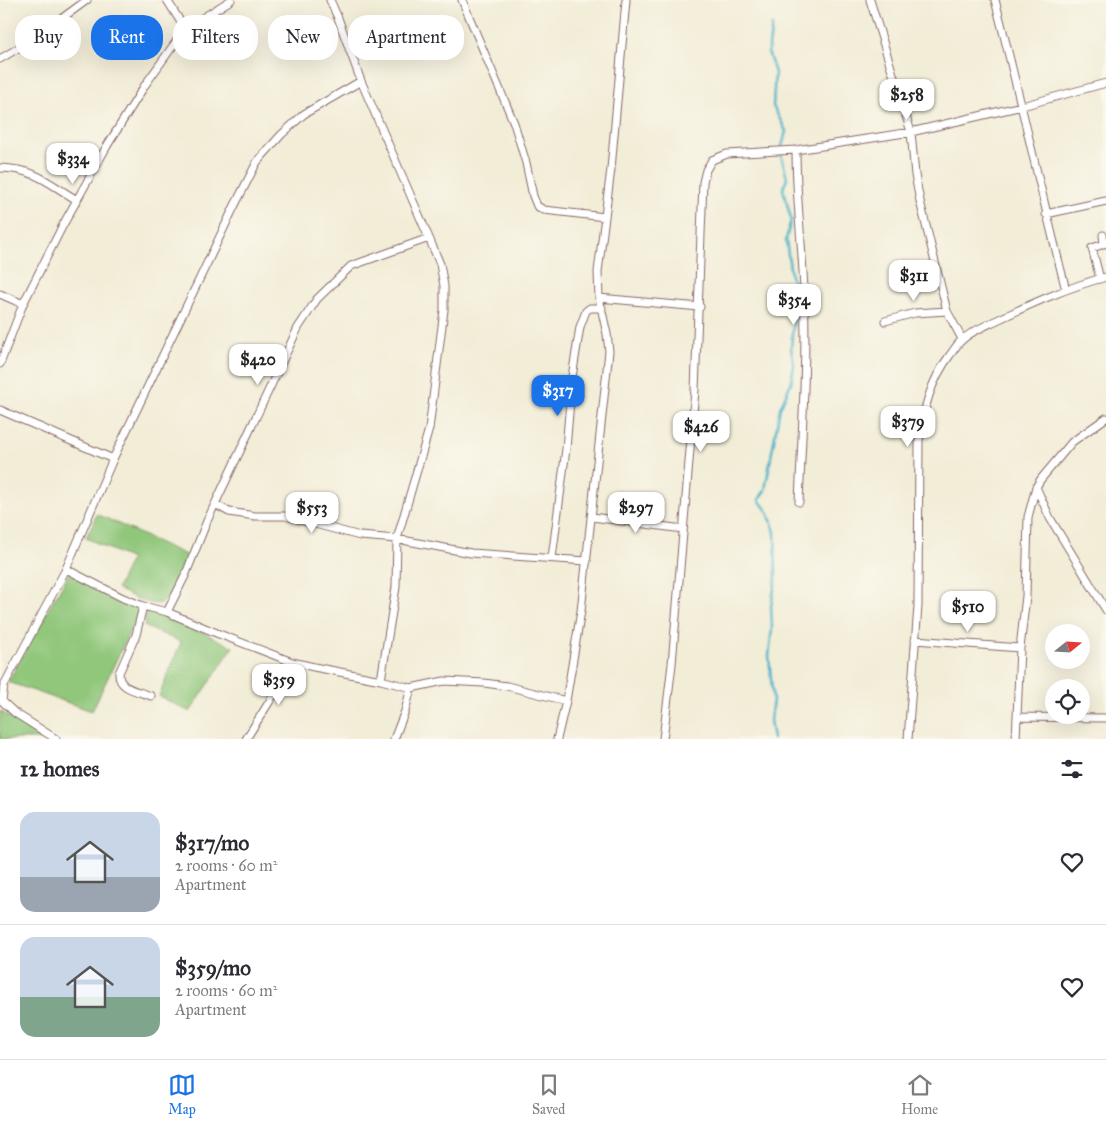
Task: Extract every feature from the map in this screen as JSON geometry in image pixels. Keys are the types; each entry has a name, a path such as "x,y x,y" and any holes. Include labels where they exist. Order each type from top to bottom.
{"street":[{"path":"0,59 35,38 87,0"},
{"path":"167,0 176,15"},
{"path":"207,15 231,0"},
{"path":"330,0 361,81 440,264 444,286 444,310 429,429 397,539 396,587 381,680"},
{"path":"462,0 514,123 537,206 544,210 605,217"},
{"path":"556,739 566,701 587,561 609,351 599,298 598,272 615,132 626,0"},
{"path":"870,0 911,132 915,175 920,201 947,311 962,339"},
{"path":"995,0 1066,290"},
{"path":"0,364 23,304 77,200 107,146 173,45"},
{"path":"56,739 15,713 2,701 4,685 66,569 113,459 257,162 281,135 304,114 361,81"},
{"path":"663,739 672,664 695,390 700,307 703,182 706,170 712,160 726,154 796,150 911,132 1022,106 1106,83"},
{"path":"796,150 805,342 799,502"},
{"path":"0,168 18,169 37,175 77,200"},
{"path":"1046,214 1106,201"},
{"path":"908,739 918,606 919,441 929,390 944,363 962,339 1004,317 1066,290 1103,278 1092,248 1104,244 1103,236"},
{"path":"167,612 185,576 214,504 298,328 317,299 351,266 429,238"},
{"path":"0,294 23,304"},
{"path":"599,298 700,307"},
{"path":"552,558 566,449 572,377 580,327 586,311 590,308 602,308"},
{"path":"884,321 915,313 947,311"},
{"path":"0,410 113,459"},
{"path":"1016,739 1020,648 1026,596 1028,517 1036,487 1041,478 1072,442 1106,418"},
{"path":"1036,487 1050,518 1106,610"},
{"path":"214,504 228,512 255,516 285,516 360,536 397,539 471,553 587,561"},
{"path":"592,517 684,529"},
{"path":"66,569 143,606 167,612 292,662 314,668 381,680 411,688 444,681 484,683 507,686 566,701"},
{"path":"143,606 138,629 119,673 119,678 121,684 126,687 151,696"},
{"path":"915,640 1020,648"},
{"path":"246,739 292,662"},
{"path":"394,739 405,711 411,688"},
{"path":"1017,717 1106,718"}],"green space":[{"path":"97,514 190,557 177,586 165,601 158,604 148,602 134,598 117,589 131,559 86,538"},
{"path":"69,573 140,610 92,711 8,682"},
{"path":"157,612 233,647 190,712 159,696 181,642 144,626 147,613"},
{"path":"0,711 44,739 0,739"}],"waterway":[{"path":"772,26 768,52 775,73 773,106 786,131 782,147"},
{"path":"773,739 770,720 773,700 769,656 772,628 771,606 776,578 775,532 768,512 759,500 765,490 780,408 791,383 794,365 791,348 794,315 791,303 795,292 786,240 791,219 783,189 787,178 781,154"}]}
